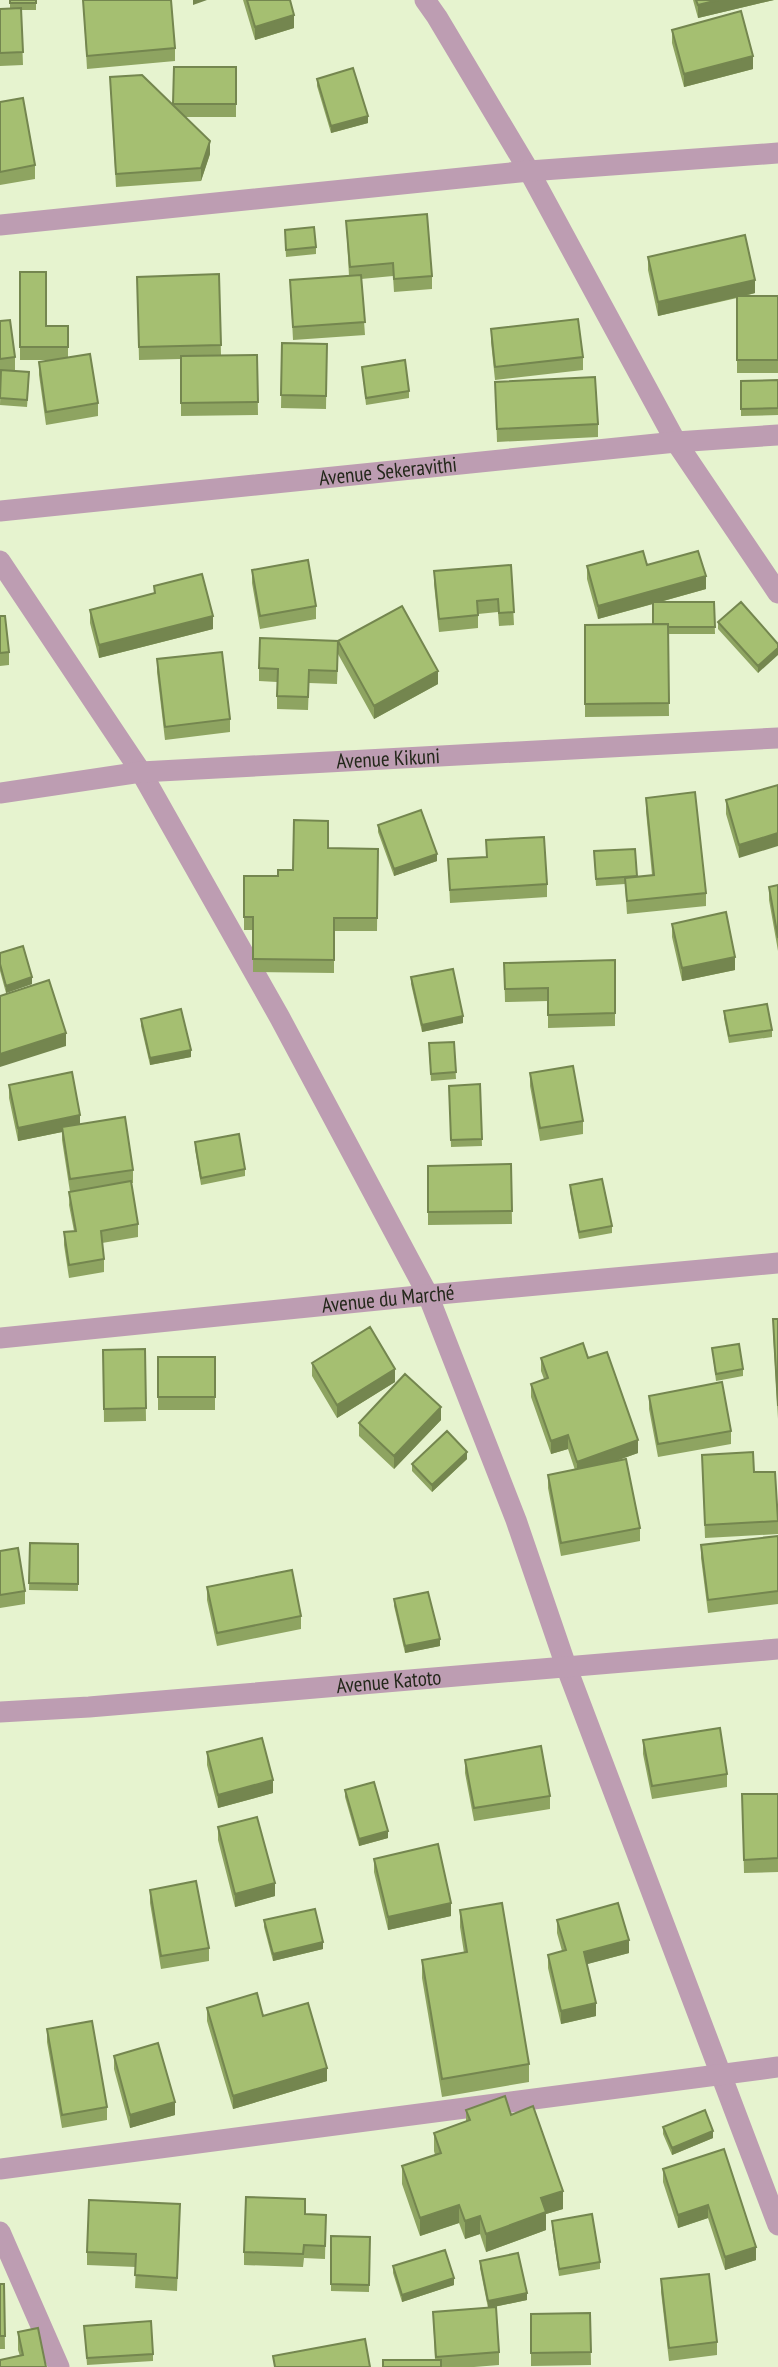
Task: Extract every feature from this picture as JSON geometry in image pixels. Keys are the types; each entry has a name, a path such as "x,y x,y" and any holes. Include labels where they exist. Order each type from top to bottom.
{"street":[{"path":"425,0 529,171 676,442 778,593"},
{"path":"0,225 529,171 778,153"},
{"name":"Avenue Sekeravithi","path":"0,511 676,442 778,435"},
{"path":"0,561 141,772 280,1018 428,1295 516,1520 566,1666 778,2225"},
{"name":"Avenue Kikuni","path":"0,793 141,772 778,738"},
{"name":"Avenue du Marché","path":"0,1338 778,1263"},
{"name":"Avenue Katoto","path":"0,1712 89,1707 778,1649"},
{"path":"0,2169 778,2067"},
{"path":"0,2232 59,2367"}],"building":[{"path":"10,0 36,0 36,3 10,3"},
{"path":"83,0 171,0 175,48 87,56"},
{"path":"247,0 290,0 294,15 255,27"},
{"path":"696,0 718,0 698,5"},
{"path":"21,8 23,52 0,53 0,9"},
{"path":"741,11 753,56 684,74 672,30"},
{"path":"174,67 236,67 236,104 173,104"},
{"path":"353,68 368,116 331,126 317,79"},
{"path":"142,75 210,141 201,168 116,174 110,77"},
{"path":"23,98 35,165 0,172 0,102"},
{"path":"427,214 432,276 394,279 393,263 350,267 346,221"},
{"path":"314,227 316,247 286,250 285,230"},
{"path":"745,235 755,280 658,302 648,257"},
{"path":"20,272 46,272 46,326 68,326 68,347 20,347"},
{"path":"219,274 221,345 139,347 137,277"},
{"path":"361,275 365,322 293,327 290,280"},
{"path":"737,296 778,296 778,360 737,360"},
{"path":"578,319 583,357 495,367 491,329"},
{"path":"10,320 15,357 0,359 0,321"},
{"path":"282,343 327,344 326,396 281,395"},
{"path":"90,354 98,403 46,412 39,362"},
{"path":"257,355 258,402 181,403 181,356"},
{"path":"405,360 409,391 366,398 362,367"},
{"path":"1,370 29,372 27,400 0,398"},
{"path":"595,377 598,424 497,429 495,382"},
{"path":"778,380 778,408 741,409 741,381"},
{"path":"643,551 647,565 698,551 706,576 598,606 587,566"},
{"path":"308,560 316,606 260,616 252,570"},
{"path":"511,565 514,612 499,613 498,599 477,601 478,615 439,619 434,571"},
{"path":"202,574 213,616 99,645 90,610 155,593 154,586"},
{"path":"653,602 714,602 715,627 668,627 668,624 653,624"},
{"path":"741,602 778,644 778,648 758,666 718,622"},
{"path":"402,606 438,671 374,706 338,641"},
{"path":"0,616 5,616 9,652 0,653"},
{"path":"668,624 669,703 585,704 585,625"},
{"path":"260,638 338,641 337,671 309,670 308,697 277,696 278,669 259,668"},
{"path":"222,652 230,719 165,727 157,659"},
{"path":"778,785 778,833 739,845 726,800"},
{"path":"695,792 706,893 627,901 625,878 654,875 646,798"},
{"path":"421,810 437,854 394,869 378,825"},
{"path":"294,820 328,821 328,848 378,849 377,918 334,918 334,960 253,959 253,917 244,917 244,876 278,876 278,870 293,870"},
{"path":"544,837 547,884 450,890 448,859 487,857 486,840"},
{"path":"635,849 637,876 596,879 594,851"},
{"path":"778,885 778,938 769,887"},
{"path":"726,912 735,957 682,968 672,924"},
{"path":"23,946 32,977 6,986 0,953"},
{"path":"615,960 615,1013 548,1015 548,988 505,989 504,963"},
{"path":"453,969 463,1016 422,1025 411,977"},
{"path":"49,980 66,1033 0,1054 0,996"},
{"path":"767,1004 772,1030 729,1036 724,1011"},
{"path":"181,1009 191,1050 150,1058 141,1019"},
{"path":"454,1042 456,1072 431,1074 429,1043"},
{"path":"573,1066 583,1121 540,1128 530,1073"},
{"path":"72,1072 80,1115 18,1128 9,1085"},
{"path":"480,1084 482,1139 451,1140 449,1086"},
{"path":"125,1117 133,1170 70,1179 62,1127"},
{"path":"239,1134 245,1169 201,1178 195,1142"},
{"path":"511,1164 512,1211 428,1212 428,1166"},
{"path":"602,1179 612,1226 579,1232 570,1185"},
{"path":"131,1181 138,1224 101,1231 104,1259 69,1265 64,1232 76,1231 69,1192"},
{"path":"773,1319 778,1319 778,1406"},
{"path":"370,1327 395,1369 337,1405 312,1363"},
{"path":"583,1343 588,1358 607,1352 638,1440 577,1462 568,1435 551,1441 531,1384 548,1378 541,1358"},
{"path":"739,1344 743,1369 716,1374 712,1348"},
{"path":"145,1349 146,1408 104,1409 103,1350"},
{"path":"158,1357 215,1357 215,1397 158,1397"},
{"path":"405,1374 441,1407 394,1456 359,1423"},
{"path":"722,1382 731,1431 658,1444 649,1396"},
{"path":"447,1431 467,1452 432,1485 412,1464"},
{"path":"753,1452 754,1472 775,1472 778,1521 705,1525 702,1455"},
{"path":"626,1459 640,1528 561,1543 548,1475"},
{"path":"778,1536 778,1591 708,1600 701,1545"},
{"path":"30,1543 78,1544 78,1584 29,1583"},
{"path":"18,1548 25,1591 0,1595 0,1551"},
{"path":"292,1570 301,1616 217,1633 207,1587"},
{"path":"428,1592 440,1639 405,1646 394,1599"},
{"path":"720,1728 727,1774 652,1786 643,1740"},
{"path":"262,1738 273,1780 218,1795 207,1752"},
{"path":"541,1746 550,1796 474,1808 465,1760"},
{"path":"374,1782 388,1831 359,1839 345,1790"},
{"path":"742,1794 778,1794 778,1858 744,1860"},
{"path":"257,1817 275,1883 235,1894 218,1827"},
{"path":"438,1844 451,1903 388,1917 374,1859"},
{"path":"196,1881 209,1948 161,1956 150,1890"},
{"path":"502,1903 529,2064 442,2079 422,1960 467,1952 460,1910"},
{"path":"618,1903 629,1940 584,1952 596,2003 561,2011 548,1955 566,1950 557,1920"},
{"path":"315,1909 323,1942 273,1954 264,1920"},
{"path":"257,1993 263,2016 308,2003 327,2068 233,2096 207,2008"},
{"path":"92,2021 107,2107 62,2115 47,2029"},
{"path":"158,2043 175,2102 130,2115 114,2056"},
{"path":"505,2096 511,2115 533,2106 563,2191 541,2198 546,2212 486,2234 480,2216 465,2221 459,2205 420,2218 402,2166 441,2153 434,2133 470,2120 466,2110"},
{"path":"705,2110 713,2131 672,2148 663,2127"},
{"path":"724,2149 756,2247 725,2257 708,2205 678,2215 663,2169"},
{"path":"246,2197 305,2199 305,2214 326,2215 325,2246 304,2245 303,2254 244,2252"},
{"path":"89,2200 180,2204 177,2278 135,2275 136,2254 87,2252"},
{"path":"592,2214 600,2262 559,2269 552,2221"},
{"path":"331,2236 370,2237 369,2285 331,2284"},
{"path":"445,2250 454,2278 402,2295 393,2266"},
{"path":"518,2253 527,2293 488,2301 480,2261"},
{"path":"709,2274 717,2342 669,2348 661,2279"},
{"path":"0,2284 4,2284 5,2336 0,2336"},
{"path":"496,2307 499,2352 436,2357 433,2312"},
{"path":"590,2313 591,2352 531,2353 531,2314"},
{"path":"151,2321 153,2354 87,2358 84,2326"},
{"path":"38,2328 46,2367 0,2367 0,2360 23,2355 18,2332"},
{"path":"365,2339 370,2367 275,2367 273,2356"},
{"path":"383,2360 441,2360 441,2367 383,2367"}]}
